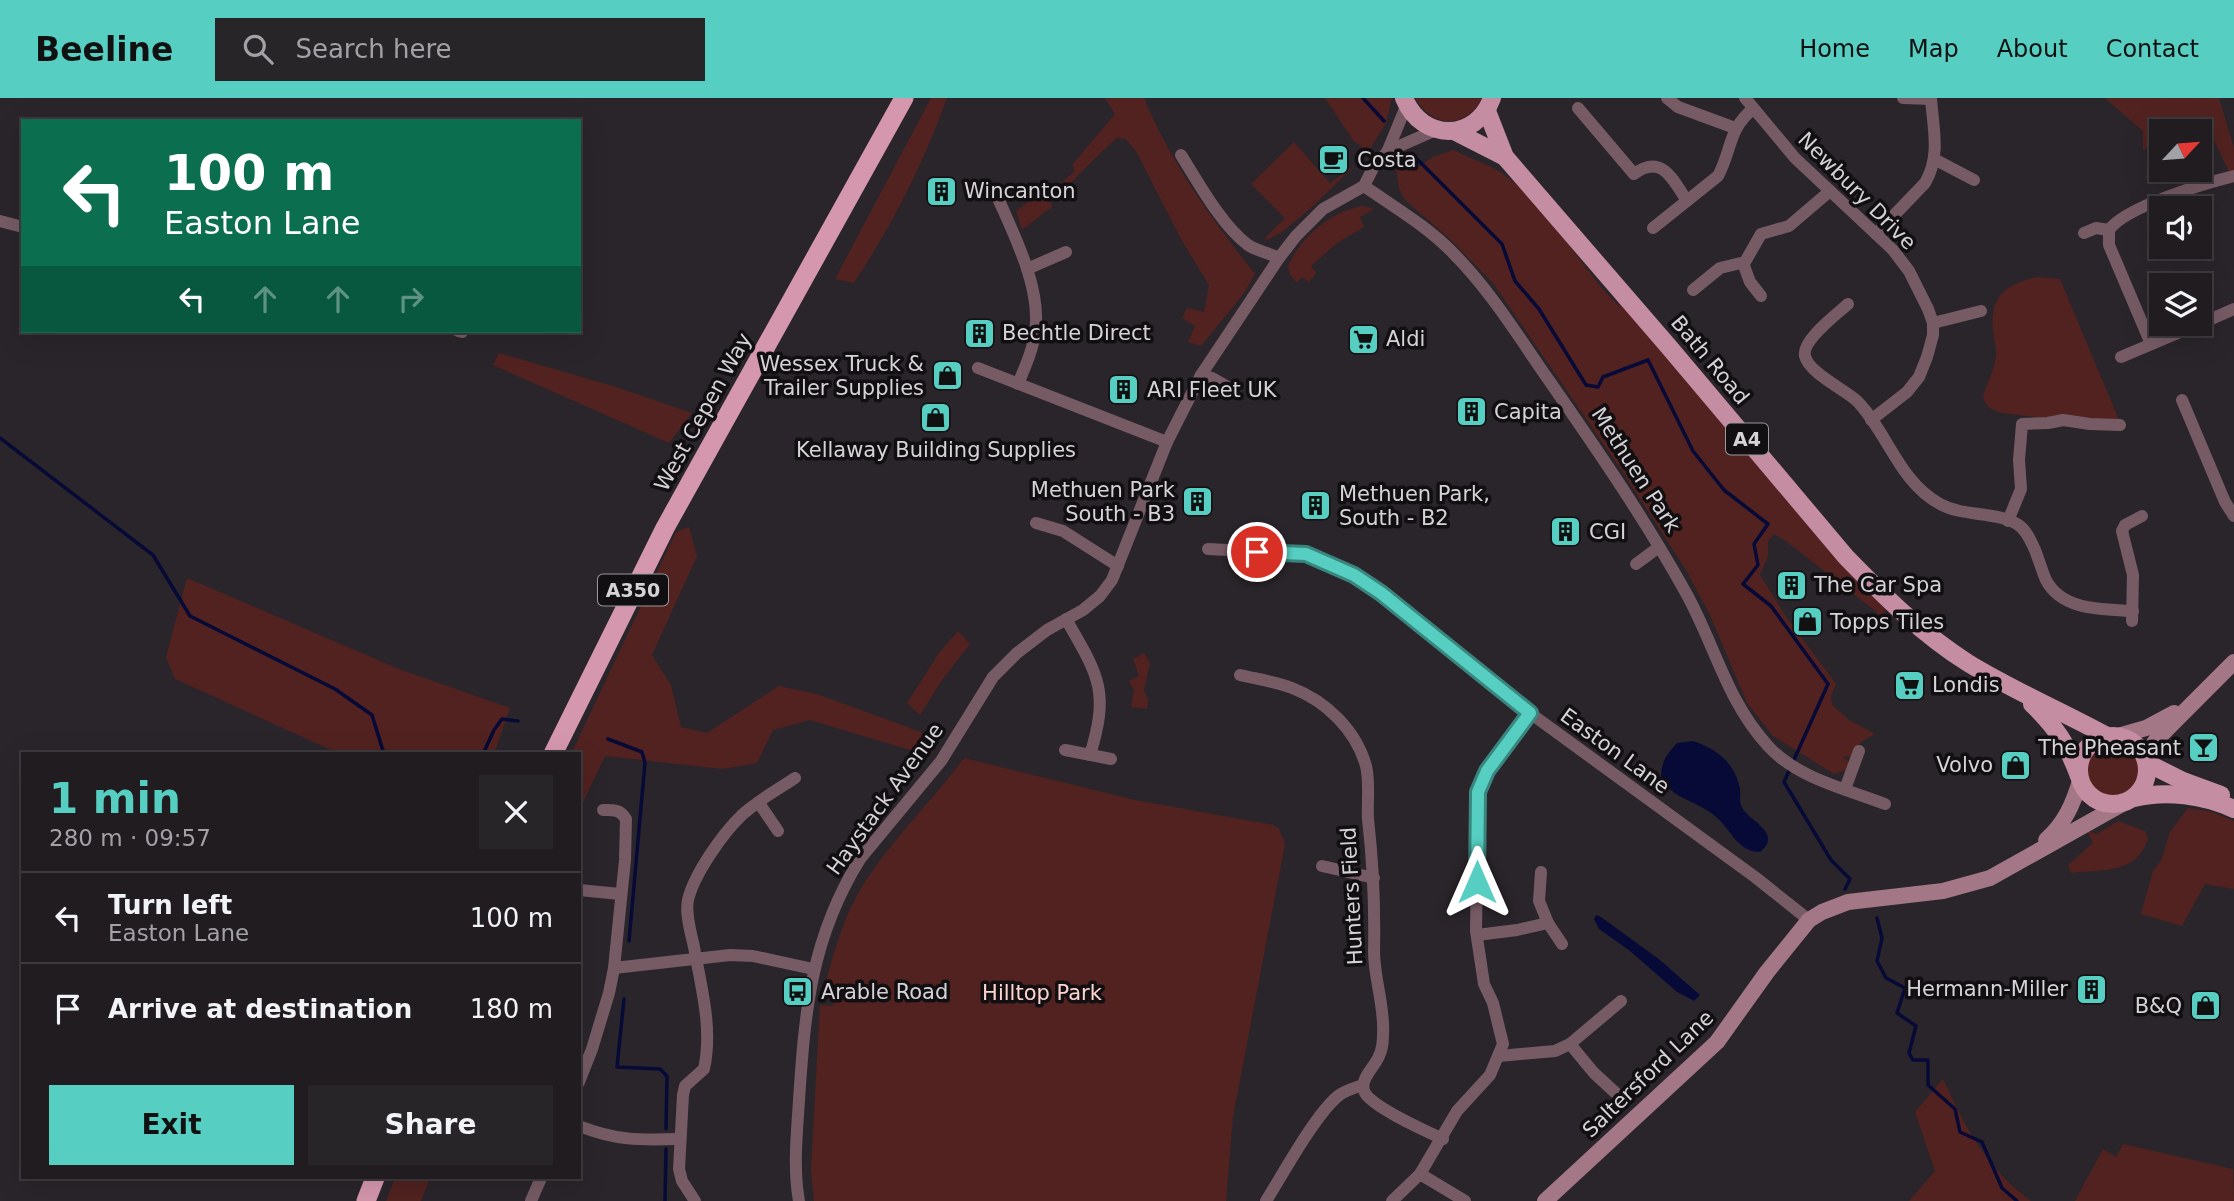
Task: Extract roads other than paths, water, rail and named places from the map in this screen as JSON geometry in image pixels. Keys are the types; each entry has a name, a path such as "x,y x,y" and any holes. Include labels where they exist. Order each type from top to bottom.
{"highway":[{"name":"West Cepen Way","path":"553,752 665,528 904,98"},
{"path":"366,1201 375,1179"}],"main road":[{"path":"1406,101 1424,125 1436,130"},
{"path":"1454,131 1477,120 1489,105"},
{"name":"Bath Road","path":"1489,105 1505,157"},
{"name":"A4","path":"1436,130 1454,131"},
{"name":"Bath Road","path":"1454,131 1505,157 1846,557 1902,613 1970,664 2113,736"},
{"path":"2146,760 2156,740 2234,662"},
{"name":"Bath Road","path":"2017,689 2057,729 2080,778"},
{"path":"2190,704 2146,729 2113,736 2087,747 2081,758 2080,778 2086,792 2095,800 2112,805 2152,794 2168,794 2209,801 2234,809"},
{"path":"2113,736 2129,739 2139,747 2146,760 2147,780 2141,791 2128,801"},
{"path":"2146,760 2161,771 2211,790 2234,803"},
{"name":"Saltersford Lane","path":"2029,856 2060,828 2073,804 2080,778"},
{"name":"Saltersford Lane","path":"1545,1201 1717,1042 1767,972 1809,920 1835,906 1861,899 1943,891 1998,875 2128,801"}],"street":[{"path":"1667,98 1678,107 1735,128"},
{"name":"Newbury Drive","path":"1745,98 1795,158 1893,250 1909,271 1933,323"},
{"path":"1877,234 1926,183 1936,160 1931,99 1903,98"},
{"path":"1036,523 1063,531 1118,566 1167,442 1201,375 1279,257 1296,236 1323,209 1364,186 1374,166 1388,151 1406,101"},
{"path":"1578,108 1634,174 1648,165 1658,166 1669,175 1687,201"},
{"path":"1653,228 1718,176 1735,128 1754,110"},
{"path":"1388,151 1436,130"},
{"path":"1181,155 1203,192 1242,240 1254,248 1279,257"},
{"path":"1936,160 1974,180"},
{"path":"2151,344 2109,246 2109,230 2118,220 2150,205 2203,184 2234,176"},
{"name":"Methuen Park","path":"1364,186 1432,234 1454,253 1483,287 1566,404 1659,547 1687,595 1736,704 1769,747 1825,784 1885,804"},
{"path":"1693,290 1720,268 1743,263 1761,234 1789,226 1830,191"},
{"path":"997,196 1027,268 1034,304 1036,331 1018,384"},
{"path":"0,221 21,226"},
{"path":"2084,233 2096,229 2109,230"},
{"path":"1027,268 1066,252"},
{"path":"1743,263 1749,282 1761,296"},
{"path":"1848,304 1810,339 1804,354 1810,365 1849,394 1871,420 1909,478 1928,497 1959,512 2020,525 2026,532 2046,579 2059,595 2082,607 2133,616 2133,576 2122,531 2125,525 2142,516"},
{"path":"2212,318 2234,309"},
{"path":"1871,420 1899,400 1919,377 1931,345 1933,323 1981,310"},
{"path":"2121,357 2170,336"},
{"path":"978,368 1167,442"},
{"path":"1201,375 1212,377 1226,386"},
{"path":"2189,406 2225,502 2234,516"},
{"path":"2008,521 2021,489 2016,421 2048,424 2063,420 2120,425"},
{"path":"1636,565 1659,547"},
{"name":"Easton Lane","path":"1208,549 1306,554 1354,575 1381,593 1530,713 1755,877 1809,920"},
{"name":"Haystack Avenue","path":"799,1201 795,1169 803,1032 813,969 836,902 860,859 941,761 993,677 1017,653 1100,596 1118,566"},
{"path":"1066,619 1096,674 1100,688 1097,726 1090,755"},
{"name":"Hunters Field","path":"1240,675 1291,687 1312,698 1335,715 1359,745 1366,768 1374,878 1374,969 1383,1016 1383,1034 1380,1055 1363,1085"},
{"path":"1392,1201 1420,1174 1443,1139 1457,1111 1489,1075 1503,1044 1493,1003 1484,984 1477,935 1478,792 1487,771 1530,713"},
{"path":"1065,750 1111,759"},
{"path":"1845,789 1859,751"},
{"path":"695,1201 682,1181 678,1157 685,1086 701,1074 705,1063 705,1003 688,901 695,881 727,832 743,814 794,778"},
{"path":"759,803 778,831"},
{"path":"581,1075 593,1049 610,993 625,860 626,819 617,810 603,810"},
{"path":"1322,866 1374,878"},
{"path":"1541,872 1539,901 1548,923 1562,944"},
{"path":"581,890 620,894"},
{"path":"1477,935 1548,923"},
{"path":"614,968 730,955 753,956 813,969"},
{"path":"1499,1056 1555,1051 1570,1044 1621,1001"},
{"path":"1570,1044 1594,1073 1619,1096"},
{"path":"1266,1201 1311,1130 1336,1098 1363,1085 1366,1094 1377,1105 1443,1139"},
{"path":"581,1127 618,1139 679,1139"},
{"path":"1420,1174 1465,1201"},
{"path":"531,1201 541,1179"}],"waterway":[{"path":"1363,98 1384,121"},
{"path":"1415,157 1502,244 1515,281 1539,309 1586,385 1598,387 1603,377 1648,360 1693,451 1724,490 1768,524 1754,544 1758,565 1743,584 1771,606 1828,684 1784,782 1831,860 1850,879 1845,889"},
{"path":"0,438 153,555 190,616 335,689 372,715 383,752"},
{"path":"484,752 502,719 518,721"},
{"path":"608,739 642,752 645,763 629,941"},
{"path":"1877,918 1882,938 1877,961 1886,978 1905,988 1897,1013 1916,1026 1909,1053 1913,1060 1928,1060 1928,1085 1955,1109 1960,1132 1982,1142 2002,1188 2017,1201"},
{"path":"624,999 617,1067 660,1069 667,1076 666,1129"},
{"path":"665,1201 666,1149"}],"place":[{"name":"Costa","path":"1334,160"},
{"name":"Wincanton","path":"941,191"},
{"name":"Bechtle Direct","path":"979,333"},
{"name":"Aldi","path":"1363,339"},
{"name":"Wessex Truck & Trailer Supplies","path":"947,376"},
{"name":"ARI Fleet UK","path":"1124,390"},
{"name":"Capita","path":"1471,412"},
{"name":"Kellaway Building Supplies","path":"936,418"},
{"name":"Methuen Park South - B3","path":"1198,502"},
{"name":"Methuen Park, South - B2","path":"1316,506"},
{"name":"CGI","path":"1566,532"},
{"name":"The Car Spa","path":"1791,585"},
{"name":"Topps Tiles","path":"1807,622"},
{"name":"Londis","path":"1909,685"},
{"name":"The Pheasant","path":"2204,748"},
{"name":"Volvo","path":"2016,765"},
{"name":"Hermann-Miller","path":"2091,989"},
{"name":"Arable Road","path":"798,992"},
{"name":"B&Q","path":"2205,1006"}],"park label":[{"name":"Hilltop Park","path":"1042,993"}]}
